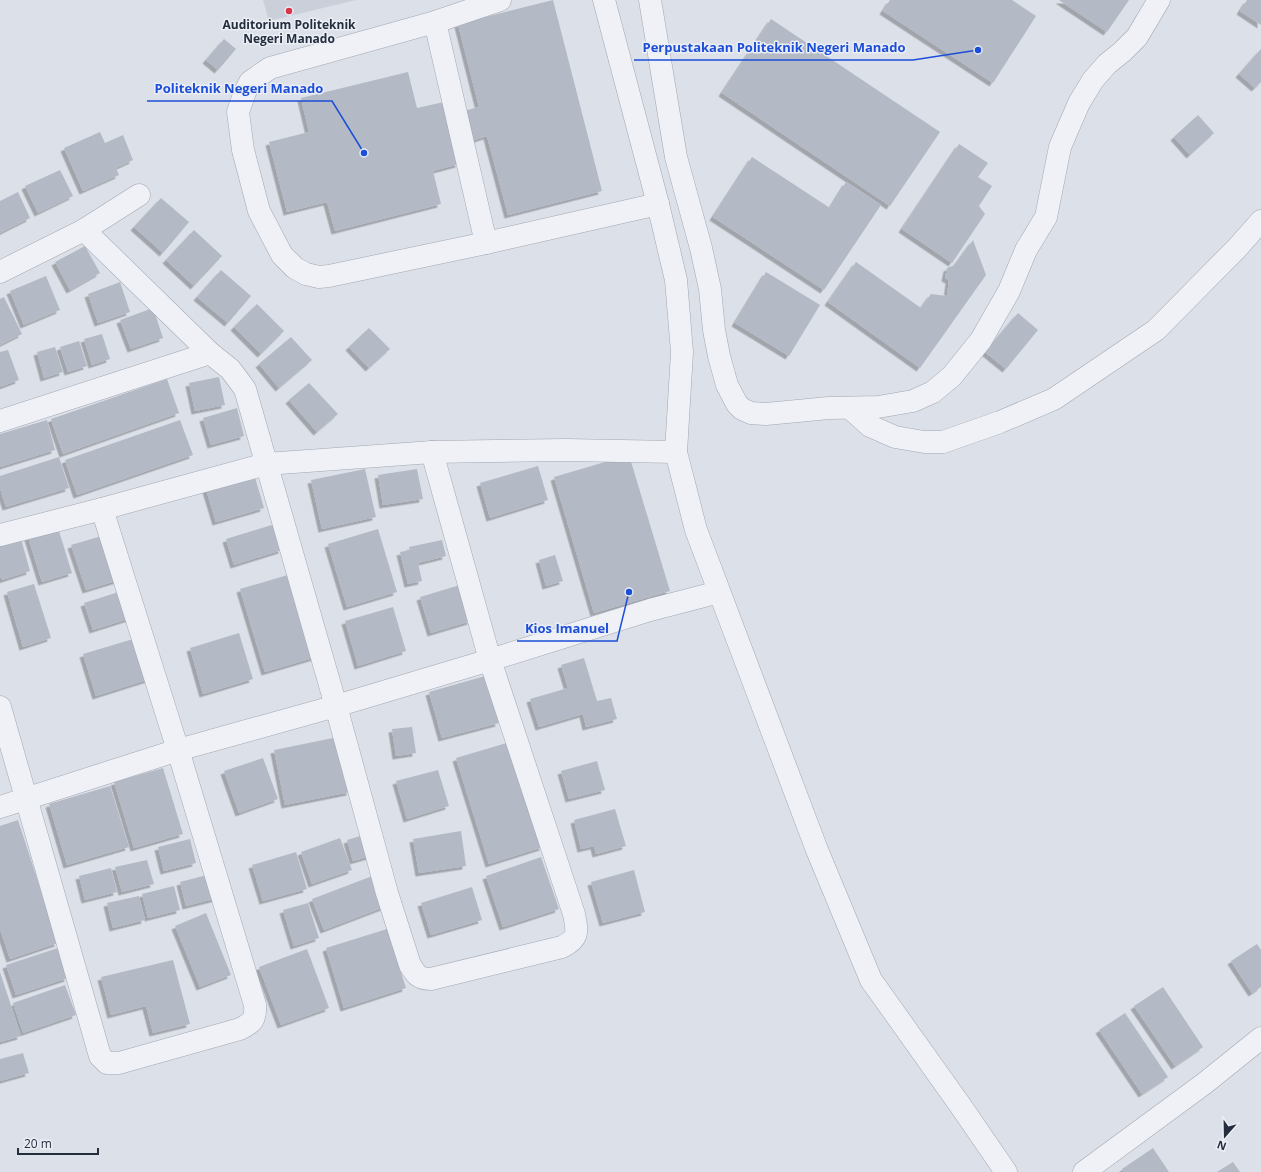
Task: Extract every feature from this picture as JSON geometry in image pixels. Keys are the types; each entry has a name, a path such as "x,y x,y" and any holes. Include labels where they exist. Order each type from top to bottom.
{"street":[{"path":"500,0 435,22 270,68 250,82 238,112 243,150 259,211 282,255 295,268 306,274 319,277 329,276 486,243 658,204"},
{"path":"604,0 658,204 676,280 682,352 676,452 696,530 818,850 870,980 938,1073 1006,1172"},
{"path":"650,0 676,157 701,248 710,289 714,330 727,385 735,401 742,408 751,413 766,414 829,408 878,407 912,401 933,392 952,376 981,340 1009,292 1026,250 1046,218 1060,147 1079,103 1094,80 1107,64 1137,37 1159,0"},
{"path":"435,22 486,243"},
{"path":"0,272 84,230 139,195"},
{"path":"850,408 870,426 895,437 924,442 943,442 1000,422 1054,399 1156,330 1238,247 1261,221"},
{"path":"84,230 210,353 230,369 245,389 336,706 387,893 410,965 414,972 424,979 431,979 562,947 571,943 575,937 576,928 574,914 490,660 432,452"},
{"path":"0,421 210,353"},
{"path":"0,535 266,464 432,452 566,450 676,452"},
{"path":"0,707 98,1053 103,1060 112,1064 119,1063 240,1029 249,1025 254,1019 256,1013 255,1006 178,750 102,509"},
{"path":"0,807 178,750 336,706 650,610 719,592"},
{"path":"1084,1172 1205,1083 1261,1038"}],"shaded area":[{"name":"Auditorium Politeknik Negeri Manado","path":"263,0 356,0 269,21"}],"building":[{"path":"553,0 602,191 508,215 487,136 468,142 460,112 479,107 458,24"},
{"path":"890,0 1012,0 1036,16 993,83 883,11"},
{"path":"1059,0 1129,0 1107,32"},
{"path":"1247,0 1261,0 1261,25 1240,11"},
{"path":"771,19 940,132 890,206 722,93"},
{"path":"224,39 236,49 218,70 206,60"},
{"path":"1261,49 1261,82 1255,88 1239,74"},
{"path":"408,72 417,108 444,102 459,164 433,171 441,204 335,231 327,202 287,212 269,142 309,132 301,98"},
{"path":"1198,115 1214,133 1190,155 1174,137"},
{"path":"100,132 105,143 123,135 133,160 116,168 119,175 83,191 64,148"},
{"path":"959,144 988,163 978,177 992,186 979,206 985,214 952,263 902,229"},
{"path":"752,157 830,208 846,182 881,205 824,290 713,217"},
{"path":"60,170 73,196 38,213 25,186"},
{"path":"18,192 30,218 0,233 0,201"},
{"path":"161,198 189,222 163,253 134,227"},
{"path":"194,230 222,256 194,286 166,260"},
{"path":"973,240 986,275 920,368 828,302 856,262 921,308 931,294 947,296 949,280 945,278 947,268 955,265"},
{"path":"85,246 100,273 70,290 55,262"},
{"path":"221,270 251,296 228,323 197,297"},
{"path":"766,272 820,305 789,356 735,323"},
{"path":"46,276 60,310 24,325 10,291"},
{"path":"120,282 130,312 98,323 88,294"},
{"path":"4,297 22,334 0,345 0,299"},
{"path":"257,304 284,331 261,354 234,327"},
{"path":"153,308 163,338 131,349 120,320"},
{"path":"1018,313 1038,330 1006,369 985,352"},
{"path":"369,328 390,349 369,368 349,347"},
{"path":"102,334 110,359 92,365 84,339"},
{"path":"291,337 312,360 279,388 259,364"},
{"path":"79,341 87,366 68,372 60,347"},
{"path":"55,347 63,372 44,378 37,352"},
{"path":"8,350 19,380 0,387 0,352"},
{"path":"219,377 225,405 195,411 189,383"},
{"path":"167,379 179,413 63,454 51,419"},
{"path":"309,383 338,414 317,432 289,400"},
{"path":"237,408 244,436 211,445 203,418"},
{"path":"47,420 55,450 0,467 0,434"},
{"path":"180,420 193,455 77,495 65,460"},
{"path":"629,455 670,591 594,613 554,477"},
{"path":"59,457 69,488 6,507 0,488 0,476"},
{"path":"538,466 548,500 490,518 480,483"},
{"path":"365,469 376,517 322,529 311,480"},
{"path":"417,469 423,499 383,505 378,475"},
{"path":"254,474 264,508 216,522 206,489"},
{"path":"275,524 282,550 234,565 226,539"},
{"path":"58,528 72,573 42,582 28,537"},
{"path":"378,529 397,592 347,607 328,544"},
{"path":"105,535 119,580 86,590 71,545"},
{"path":"21,539 30,571 2,580 0,575 0,545"},
{"path":"442,540 446,556 418,563 422,581 408,584 400,552 410,550 409,547"},
{"path":"555,555 563,581 546,586 539,560"},
{"path":"291,574 316,657 265,672 240,589"},
{"path":"34,584 51,638 23,647 7,592"},
{"path":"460,585 471,621 431,633 420,597"},
{"path":"125,590 134,617 93,630 84,603"},
{"path":"393,607 406,651 358,666 345,621"},
{"path":"239,633 253,679 203,694 190,648"},
{"path":"140,637 153,678 96,696 83,654"},
{"path":"584,658 597,701 611,698 617,719 586,727 583,714 539,727 530,699 568,688 561,665"},
{"path":"485,676 499,723 442,738 429,692"},
{"path":"412,727 416,753 396,756 392,729"},
{"path":"338,737 350,792 285,805 274,750"},
{"path":"510,742 543,847 489,864 456,758"},
{"path":"263,758 278,799 239,813 224,771"},
{"path":"597,761 605,790 569,799 561,771"},
{"path":"163,768 183,834 134,848 114,782"},
{"path":"438,770 449,806 407,819 396,781"},
{"path":"110,786 129,847 67,865 49,804"},
{"path":"615,809 626,846 596,854 594,846 581,849 574,820"},
{"path":"18,820 58,943 10,959 0,929 0,826"},
{"path":"461,831 466,866 419,873 413,839"},
{"path":"367,834 374,855 353,861 347,840"},
{"path":"340,838 352,870 312,884 301,852"},
{"path":"190,839 196,863 164,871 158,847"},
{"path":"296,852 307,889 263,901 252,865"},
{"path":"541,857 559,909 503,927 486,876"},
{"path":"147,860 154,884 122,892 115,867"},
{"path":"111,868 117,892 85,900 79,876"},
{"path":"634,870 645,912 603,923 591,882"},
{"path":"211,874 218,898 186,906 180,882"},
{"path":"375,875 387,906 324,930 312,899"},
{"path":"174,886 180,910 148,918 142,894"},
{"path":"472,887 482,920 431,935 421,903"},
{"path":"139,896 145,920 113,928 107,903"},
{"path":"308,903 319,938 294,946 283,910"},
{"path":"206,913 231,975 200,987 175,926"},
{"path":"387,929 406,988 344,1008 326,948"},
{"path":"1257,944 1261,950 1261,987 1252,993 1231,961"},
{"path":"58,948 68,978 16,995 6,965"},
{"path":"307,949 329,1008 281,1025 259,967"},
{"path":"173,960 190,1024 153,1033 146,1006 111,1015 101,977"},
{"path":"0,972 21,1036 0,1042"},
{"path":"65,985 76,1015 23,1033 13,1003"},
{"path":"1163,987 1203,1047 1175,1066 1134,1006"},
{"path":"1125,1013 1168,1077 1142,1094 1099,1030"},
{"path":"23,1053 29,1073 0,1081 0,1059"},
{"path":"1153,1148 1169,1172 1124,1172 1122,1169"},
{"path":"1233,1162 1240,1172 1217,1172"}],"place":[{"name":"Auditorium Politeknik Negeri Manado","path":"289,11"},
{"name":"Perpustakaan Politeknik Negeri Manado","path":"978,50"},
{"name":"Politeknik Negeri Manado","path":"364,153"},
{"name":"Kios Imanuel","path":"629,592"}]}
